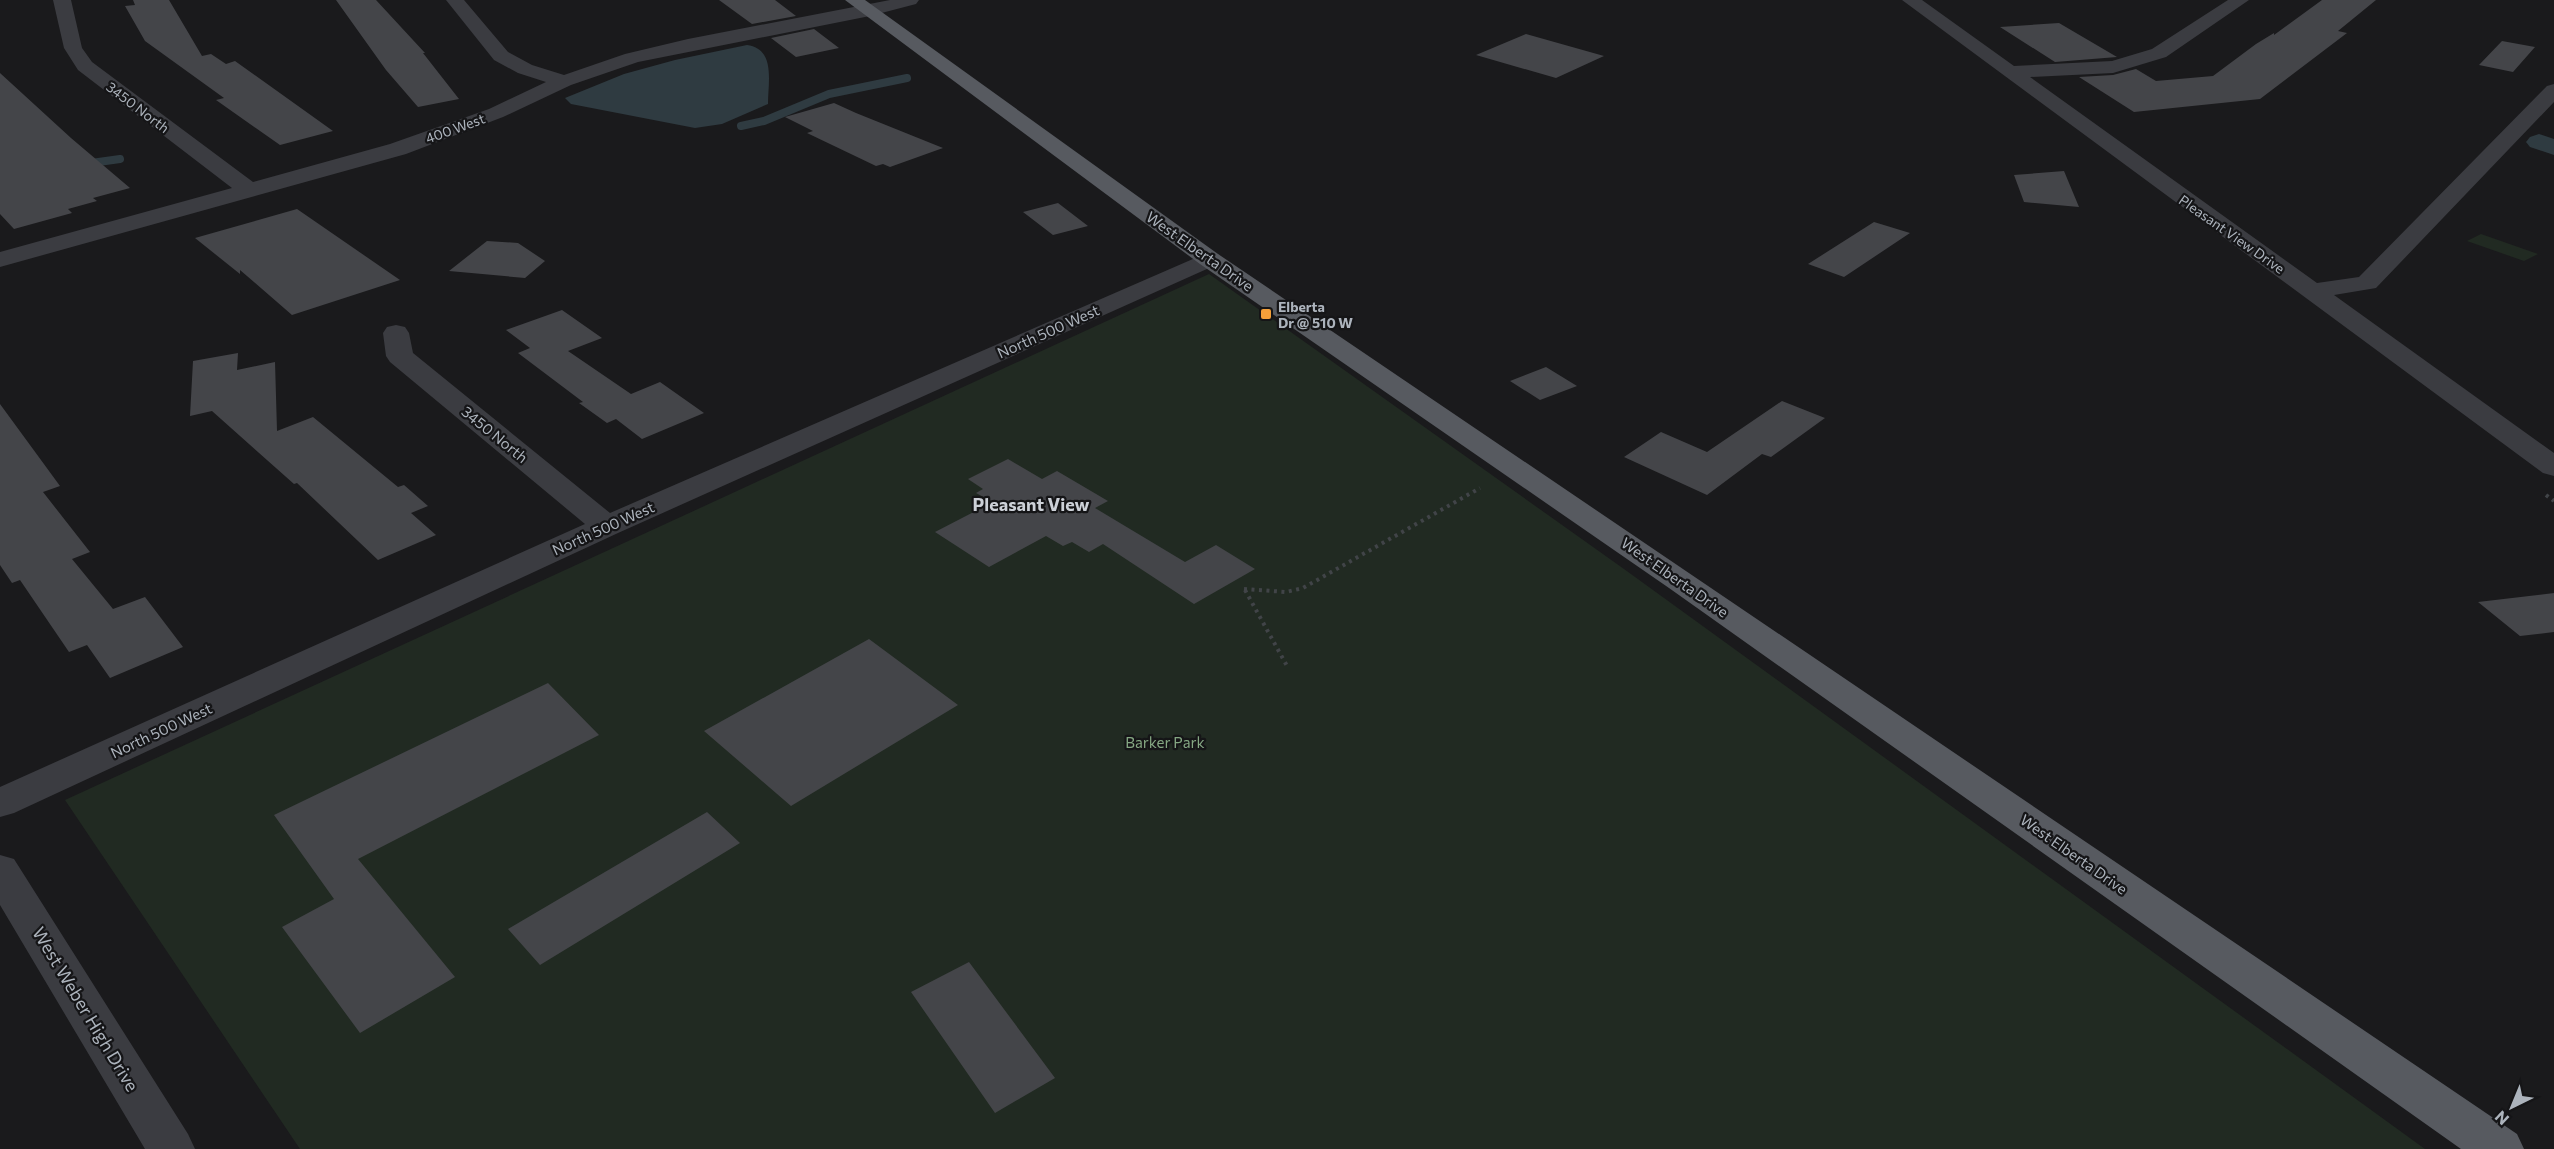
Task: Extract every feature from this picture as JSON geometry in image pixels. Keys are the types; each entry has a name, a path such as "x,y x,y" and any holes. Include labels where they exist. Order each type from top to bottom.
{"main road":[{"name":"West Elberta Drive","path":"862,6 1209,259 1701,594 2500,1149"}],"street":[{"name":"3450 North","path":"62,0 74,48 85,66 249,190"},
{"path":"455,0 501,56 525,69 564,81"},
{"name":"400 West","path":"0,260 398,149 496,112 564,81 632,58 862,6 910,0"},
{"name":"Pleasant View Drive","path":"1911,0 2554,467"},
{"path":"2011,72 2113,66 2159,53 2240,0"},
{"path":"2313,291 2367,283 2554,90"},
{"name":"North 500 West","path":"0,803 607,526 1209,259"},
{"name":"3450 North","path":"396,333 400,356 607,526"},
{"name":"West Weber High Drive","path":"0,870 171,1149"}],"path":[{"path":"1287,666 1244,589 1286,592 1303,588 1480,488"}],"green space":[{"path":"2481,234 2538,254 2524,261 2467,241"},
{"name":"Barker Park","path":"1209,274 1624,569 2425,1149 300,1149 65,800"}],"shaded area":[{"path":"747,45 763,53 766,60 769,77 768,104 722,124 695,128 571,104 565,98 624,74 675,60"}],"building":[{"path":"133,0 169,0 202,56 211,54 226,64 235,61 333,131 280,145 216,100 224,98 145,41 125,6 135,5"},
{"path":"336,0 376,0 425,53 423,53 459,99 418,107 386,70"},
{"path":"719,0 775,0 796,16 752,24"},
{"path":"2322,0 2376,0 2338,31 2347,33 2260,99 2134,112 2079,77 2113,75 2136,69 2156,81 2213,76"},
{"path":"2059,23 2117,57 2055,62 2000,27"},
{"path":"814,29 839,48 796,57 771,38"},
{"path":"1526,34 1604,56 1556,78 1476,55"},
{"path":"2502,41 2535,47 2513,72 2479,65"},
{"path":"0,73 130,188 93,198 97,201 68,209 72,213 14,229 0,214"},
{"path":"834,103 943,148 890,167 883,164 876,166 807,133 813,131 785,117"},
{"path":"2064,171 2079,207 2024,202 2014,175"},
{"path":"1058,203 1088,226 1053,235 1023,212"},
{"path":"297,209 400,280 292,315 240,270 240,274 195,238"},
{"path":"1874,222 1910,233 1844,277 1808,264"},
{"path":"487,241 518,243 545,261 525,278 449,271"},
{"path":"562,310 602,338 568,351 631,394 660,382 704,413 642,439 616,419 607,423 579,403 583,402 518,353 530,348 506,330"},
{"path":"238,353 237,370 275,362 277,431 313,417 398,487 404,485 428,506 411,513 436,535 378,560 297,483 294,484 212,411 190,416 193,361"},
{"path":"1546,367 1577,386 1540,400 1510,381"},
{"path":"1782,401 1825,418 1771,457 1762,454 1707,495 1624,457 1661,432 1707,452"},
{"path":"0,404 60,486 43,492 90,552 72,559 113,609 145,597 183,647 110,678 87,645 69,652 20,580 12,583 0,565"},
{"path":"1008,459 1042,479 1057,471 1108,501 1095,508 1185,562 1216,545 1255,569 1194,604 1103,544 1089,552 1072,542 1063,546 1046,536 989,567 935,532 993,502 976,493 983,489 968,479"},
{"path":"2554,593 2554,632 2520,636 2478,602"},
{"path":"869,639 958,705 791,806 704,731"},
{"path":"548,683 599,735 358,859 455,977 360,1033 282,927 334,899 274,815"},
{"path":"707,812 740,843 540,965 508,929"},
{"path":"969,962 1055,1078 995,1113 911,992"}],"waterway":[{"path":"741,126 764,121 829,94 907,78"},
{"path":"2539,142 2554,147"},
{"path":"84,164 120,159"}],"place":[{"name":"Elberta Dr @ 510 W","path":"1266,314"}],"district":[{"name":"Pleasant View","path":"1031,504"}]}
